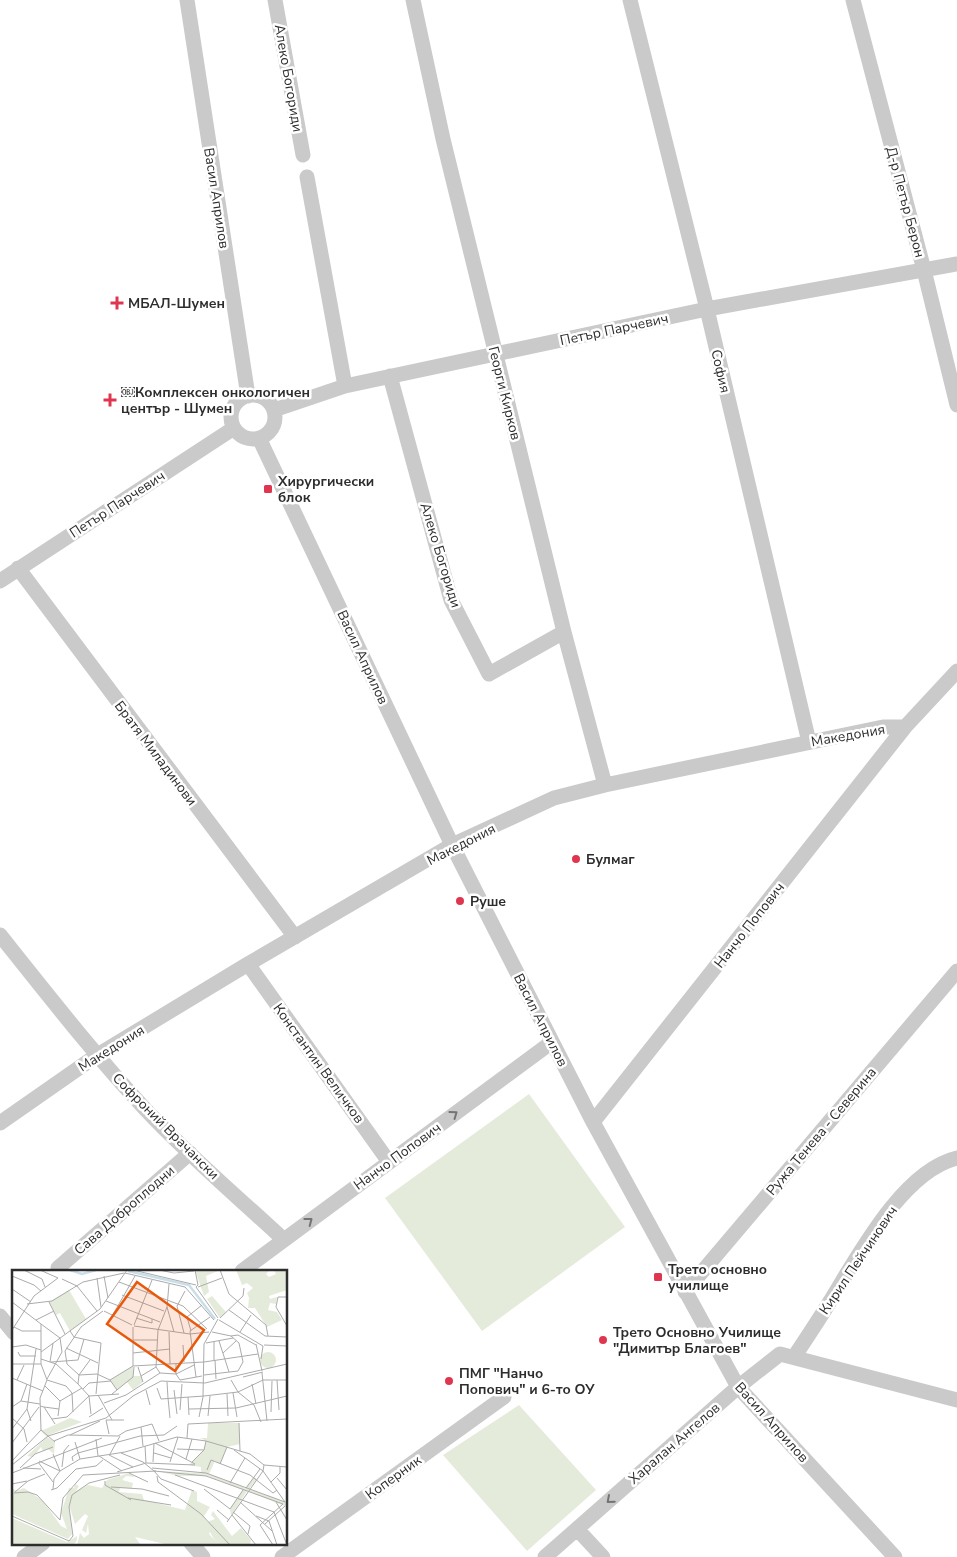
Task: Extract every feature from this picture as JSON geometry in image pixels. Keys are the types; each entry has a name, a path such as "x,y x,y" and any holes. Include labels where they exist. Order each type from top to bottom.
{"street":[{"name":"Васил Априлов","path":"187,0 248,396"},
{"name":"Алеко Богориди","path":"275,0 303,155"},
{"name":"Георги Кирков","path":"412,0 443,139 495,354 564,632 605,785"},
{"name":"София","path":"630,0 707,309 809,742"},
{"name":"Д-р Петър Берон","path":"853,0 924,270 957,405"},
{"path":"307,177 345,386"},
{"name":"Петър Парчевич","path":"274,410 345,386 390,376 707,309 957,264"},
{"name":"Алеко Богориди","path":"390,376 451,600 489,674 564,632"},
{"path":"255,395 267,400 274,410 275,417 272,429 268,434 259,438 250,438 234,428 231,415 233,408 237,402 248,396 255,395"},
{"name":"Петър Парчевич","path":"0,581 234,428"},
{"name":"Васил Априлов","path":"259,438 452,846 593,1122 738,1387 894,1557"},
{"name":"Братя Миладинови","path":"18,568 295,937"},
{"name":"Македония","path":"0,1123 96,1056 248,964 452,846 554,798 605,785 809,742 884,727 904,727 957,671"},
{"name":"Нанчо Попович","path":"593,1122 904,727"},
{"name":"Софроний Врачански","path":"0,935 96,1056 147,1111 284,1240"},
{"name":"Константин Величков","path":"248,964 389,1162"},
{"name":"Ружа Тенева - Северина","path":"685,1292 957,971"},
{"name":"Нанчо Попович","path":"243,1270 552,1042"},
{"name":"Сава Доброплодни","path":"58,1268 190,1153"},
{"name":"Кирил Пейчинович","path":"794,1357 855,1260 890,1209 916,1181 944,1161 957,1158"},
{"path":"0,1316 12,1331"},
{"name":"Харалан Ангелов","path":"545,1557 738,1387 780,1354 957,1400"},
{"name":"Коперник","path":"282,1557 504,1397"},
{"path":"577,1529 603,1557"},
{"path":"24,1557 42,1544"},
{"path":"192,1544 203,1557"}],"green space":[{"path":"529,1094 625,1227 482,1331 385,1198"},
{"path":"519,1405 596,1490 527,1551 443,1455"}],"place":[{"name":"МБАЛ-Шумен","path":"117,303"},
{"name":"￼Комплексен онкологичен център - Шумен","path":"110,400"},
{"name":"Хирургически блок","path":"268,489"},
{"name":"Булмаг","path":"576,859"},
{"name":"Руше","path":"460,901"},
{"name":"Трето основно училище","path":"658,1277"},
{"name":"Трето Основно Училище \"Димитър Благоев\"","path":"603,1340"},
{"name":"ПМГ \"Нанчо Попович\" и 6-то ОУ","path":"449,1381"}]}
